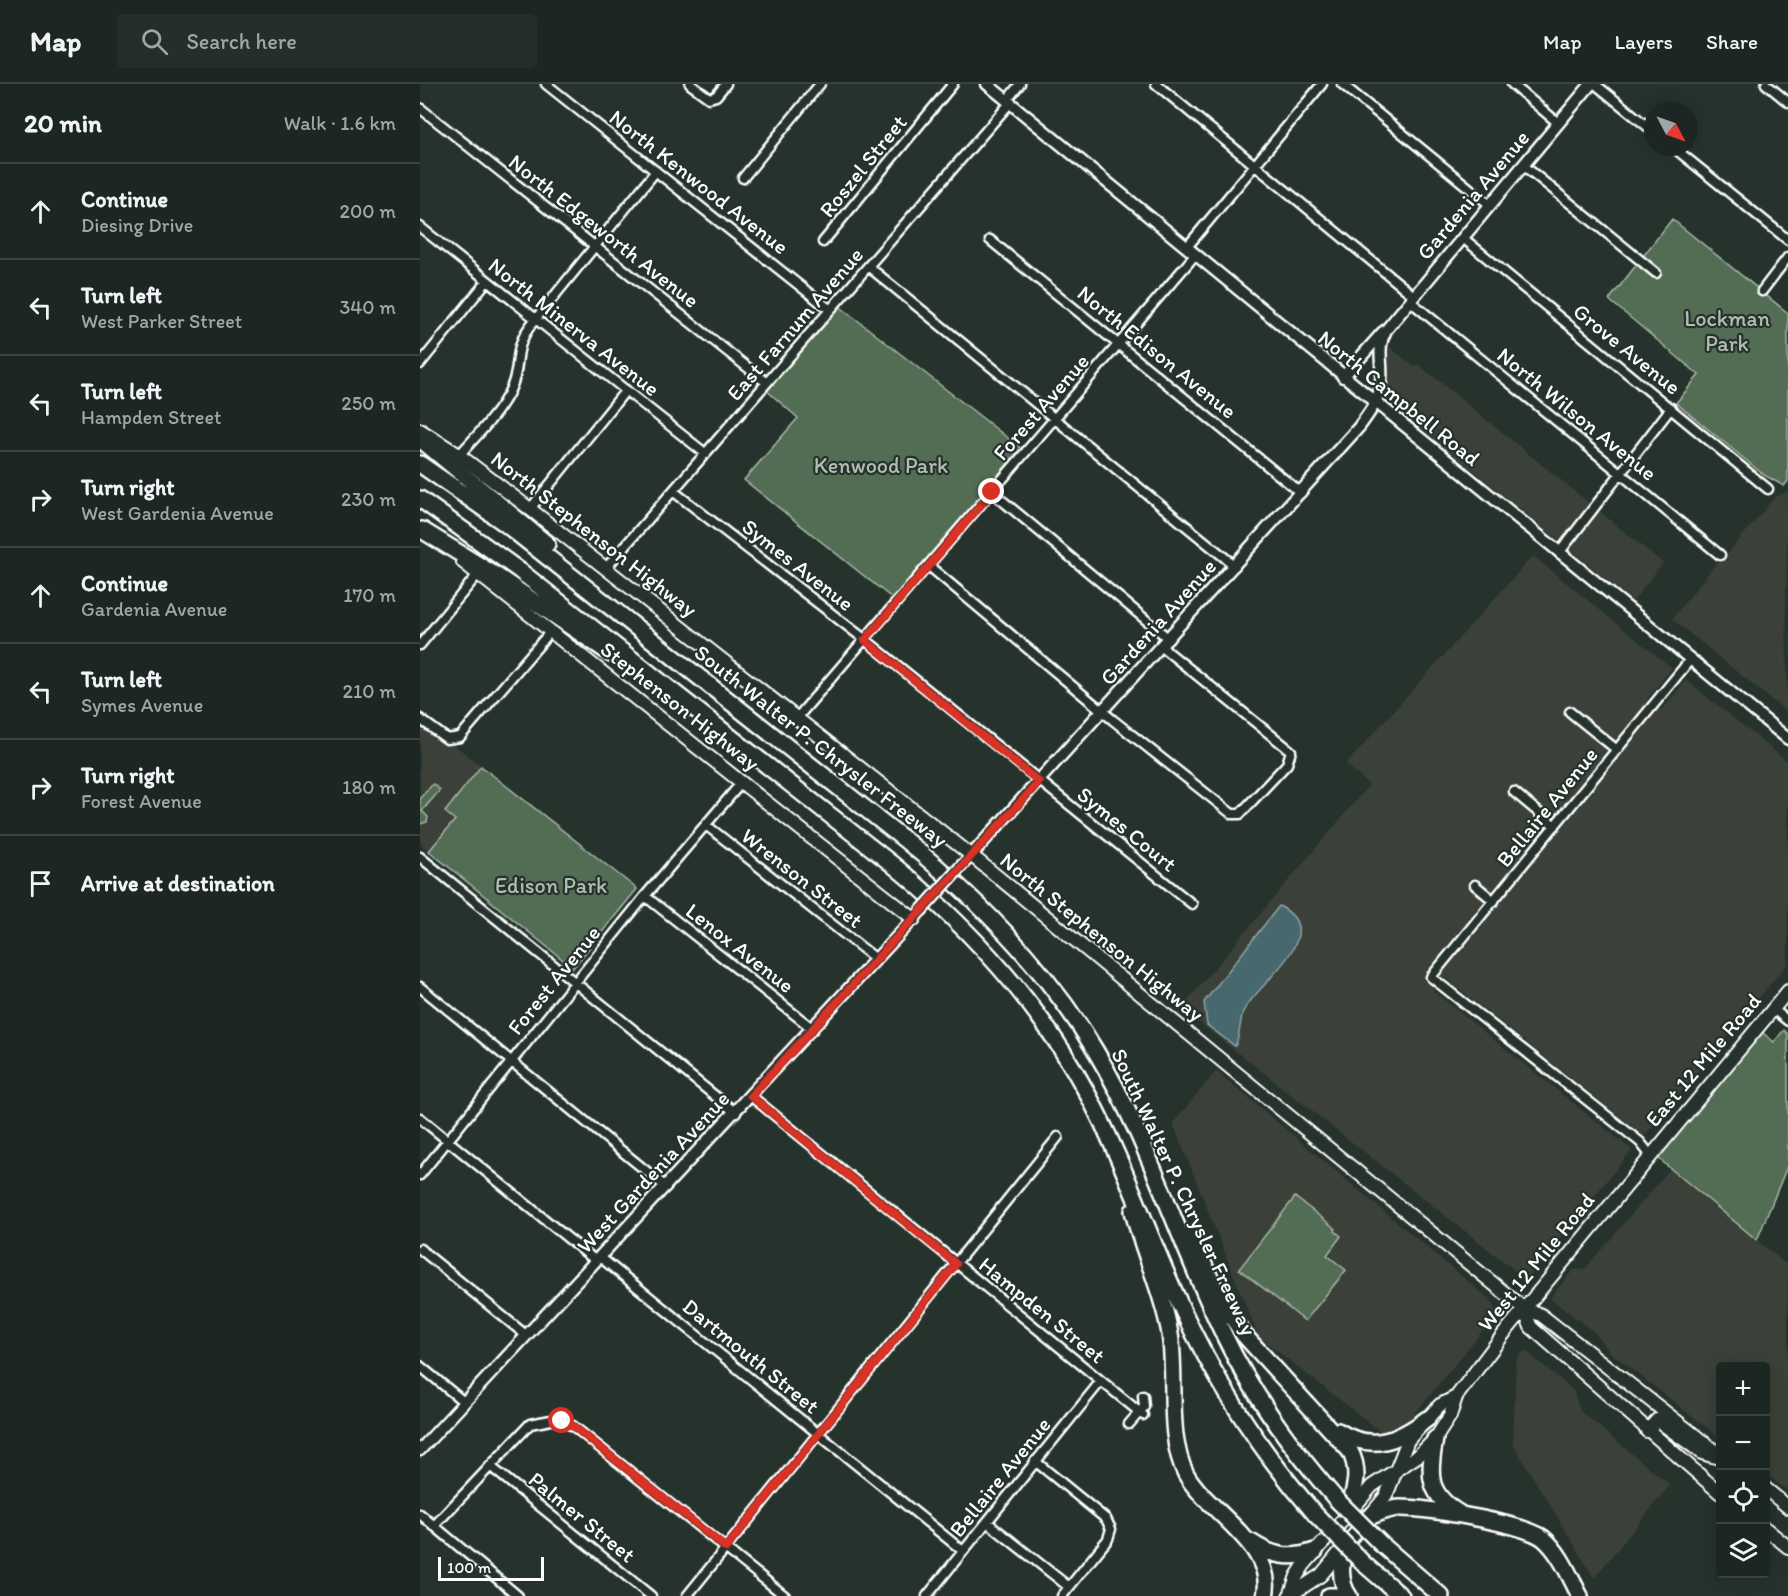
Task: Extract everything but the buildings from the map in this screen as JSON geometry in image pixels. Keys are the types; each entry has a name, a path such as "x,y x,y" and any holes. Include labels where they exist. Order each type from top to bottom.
{"highway":[{"path":"420,439 596,584 624,619"},
{"name":"South Walter P. Chrysler Freeway","path":"420,464 495,516 905,840 982,907 1039,971 1077,1022 1117,1090 1150,1158 1210,1305 1232,1352 1278,1425 1336,1499 1381,1544 1441,1596"},
{"path":"420,499 506,560 907,876 978,944 1033,1009 1064,1055 1095,1108 1204,1354 1251,1433 1316,1515 1364,1564 1401,1596"},
{"path":"421,529 498,577 616,657 663,684"},
{"path":"1150,1158 1234,1320 1265,1361 1346,1445 1355,1463 1356,1484 1347,1516"},
{"path":"1124,1170 1139,1237 1161,1296 1170,1333 1176,1443 1181,1461 1194,1485 1244,1537 1265,1570 1265,1596"},
{"path":"1325,1422 1351,1439 1376,1444 1393,1440 1427,1419"},
{"path":"1435,1439 1430,1468 1433,1486 1447,1505 1471,1518"},
{"path":"1369,1517 1400,1508 1471,1518 1527,1531 1544,1539 1560,1559 1580,1596"},
{"path":"1244,1537 1276,1556 1293,1557 1315,1551"},
{"path":"1346,1543 1342,1554 1342,1579 1349,1596"},
{"path":"1329,1596 1340,1596"}],"main road":[{"name":"North Stephenson Highway","path":"420,430 459,455 530,509 796,719 1524,1308 1541,1315 1716,1454"},
{"name":"Stephenson Highway","path":"421,529 742,782 917,916"},
{"name":"East 12 Mile Road","path":"1651,1156 1788,991"},
{"name":"West 12 Mile Road","path":"1290,1596 1297,1576 1315,1551 1372,1486 1419,1455 1435,1439 1450,1416 1456,1397 1524,1308 1651,1156"},
{"name":"North Stephenson Highway","path":"1524,1308 1531,1327 1647,1431 1716,1488"},
{"name":"West 12 Mile Road","path":"1290,1596 1314,1581 1369,1517 1386,1496 1408,1440 1440,1405 1456,1397"},
{"path":"1647,1431 1653,1421 1663,1422 1702,1453 1716,1456"},
{"path":"1770,1492 1788,1507"},
{"path":"1770,1532 1788,1546"}],"street":[{"name":"North Kenwood Avenue","path":"546,84 829,309"},
{"path":"690,84 711,98 726,84"},
{"path":"743,178 820,84"},
{"name":"Roszel Street","path":"824,242 953,84"},
{"name":"North Campbell Road","path":"987,84 1788,740"},
{"name":"East Farnum Avenue","path":"605,569 829,309 869,267 1009,101 1020,84"},
{"name":"North Wilson Avenue","path":"1156,84 1720,555"},
{"name":"Forest Avenue","path":"796,719 1119,344 1255,165 1322,84"},
{"path":"1342,84 1490,205"},
{"path":"1512,84 1558,123"},
{"path":"1593,84 1644,124"},
{"name":"Gardenia Avenue","path":"1343,377 1378,335 1386,330 1593,84"},
{"path":"1766,84 1788,102"},
{"name":"North Edgeworth Avenue","path":"420,108 766,382"},
{"path":"1684,156 1788,240"},
{"path":"1523,165 1656,273"},
{"path":"459,455 509,393 515,376 517,352 522,338 656,171"},
{"name":"North Minerva Avenue","path":"420,227 706,454"},
{"name":"Grove Avenue","path":"1462,238 1768,489"},
{"name":"North Edison Avenue","path":"990,240 1301,493"},
{"path":"1762,291 1788,257"},
{"path":"869,267 1235,566"},
{"path":"420,364 488,281"},
{"name":"Gardenia Avenue","path":"917,916 1349,440 1375,404 1381,382 1380,348 1386,330"},
{"path":"530,509 626,390"},
{"path":"1559,553 1671,408"},
{"name":"Symes Avenue","path":"673,490 865,640 1039,782"},
{"path":"929,566 1219,804 1237,815 1246,810 1287,764 1291,752 992,492"},
{"path":"420,645 478,574"},
{"path":"420,718 445,738 453,740 460,737 551,631"},
{"name":"Bellaire Avenue","path":"1651,1156 1640,1142 1431,977 1690,660"},
{"path":"1570,712 1617,750"},
{"name":"Forest Avenue","path":"420,1174 645,896 742,782"},
{"name":"Symes Court","path":"1039,782 1192,904"},
{"path":"1514,792 1555,826"},
{"name":"Wrenson Street","path":"706,825 876,959"},
{"path":"420,857 735,1113"},
{"path":"1475,885 1494,901"},
{"name":"Lenox Avenue","path":"645,896 813,1029"},
{"name":"West Gardenia Avenue","path":"420,1449 917,916"},
{"path":"420,987 666,1187"},
{"path":"1773,1009 1788,1021"},
{"name":"Hampden Street","path":"751,1096 1141,1414"},
{"name":"Dartmouth Street","path":"420,1118 963,1551"},
{"path":"687,1596 1058,1137"},
{"path":"420,1249 527,1336"},
{"path":"420,1366 464,1402"},
{"name":"Bellaire Avenue","path":"927,1596 1101,1381"},
{"path":"1129,1424 1141,1414 1144,1407 1143,1396"},
{"path":"434,1526 530,1424 548,1419 562,1421 573,1426 785,1596"},
{"path":"1035,1461 1110,1526 1108,1539 1062,1596"},
{"name":"Palmer Street","path":"490,1466 651,1596"},
{"path":"420,1514 518,1596"},
{"path":"987,1521 1068,1587"}],"shaded area":[{"path":"1387,345 1415,367 1418,364 1663,563 1633,601 1386,399"},
{"path":"1788,491 1786,606 1788,713 1672,619 1717,562 1719,564 1775,497"},
{"path":"1533,556 1672,668 1647,699 1662,710 1686,680 1788,762 1788,963 1644,1136 1444,977 1433,991 1632,1150 1526,1279 1181,1008 1369,785 1346,764"},
{"path":"420,718 481,766 445,812 455,819 429,851 420,844"},
{"path":"1216,1071 1489,1299 1497,1313 1407,1423 1385,1435 1258,1336 1173,1123"},
{"path":"1671,1168 1788,1266 1788,1491 1770,1477 1770,1362 1716,1362 1716,1435 1610,1352 1596,1334 1550,1298 1573,1270 1585,1269"},
{"path":"1525,1350 1573,1390 1580,1411 1670,1485 1594,1578 1513,1444 1516,1360"}],"green space":[{"name":"Lockman Park","path":"1672,219 1788,313 1788,481 1784,486 1764,475 1676,403 1699,375 1609,300"},
{"name":"Kenwood Park","path":"838,305 1022,449 893,599 744,480 798,418 766,390"},
{"name":"Edison Park","path":"481,766 637,889 573,968 429,851 455,820 445,812"},
{"path":"433,784 440,790 422,811 428,817 427,822 420,824 420,798"},
{"path":"1758,1029 1774,1042 1784,1030 1788,1034 1788,1164 1757,1240 1653,1154"},
{"path":"1295,1197 1336,1229 1335,1231 1341,1236 1327,1255 1346,1270 1305,1321 1239,1269"}],"water":[{"path":"1279,906 1294,917 1298,930 1296,943 1287,958 1244,1010 1235,1046 1207,1025 1204,1002"}],"route":[{"path":"562,1421 573,1426 726,1548 956,1264 751,1096 1039,782 865,640 992,492"}]}
